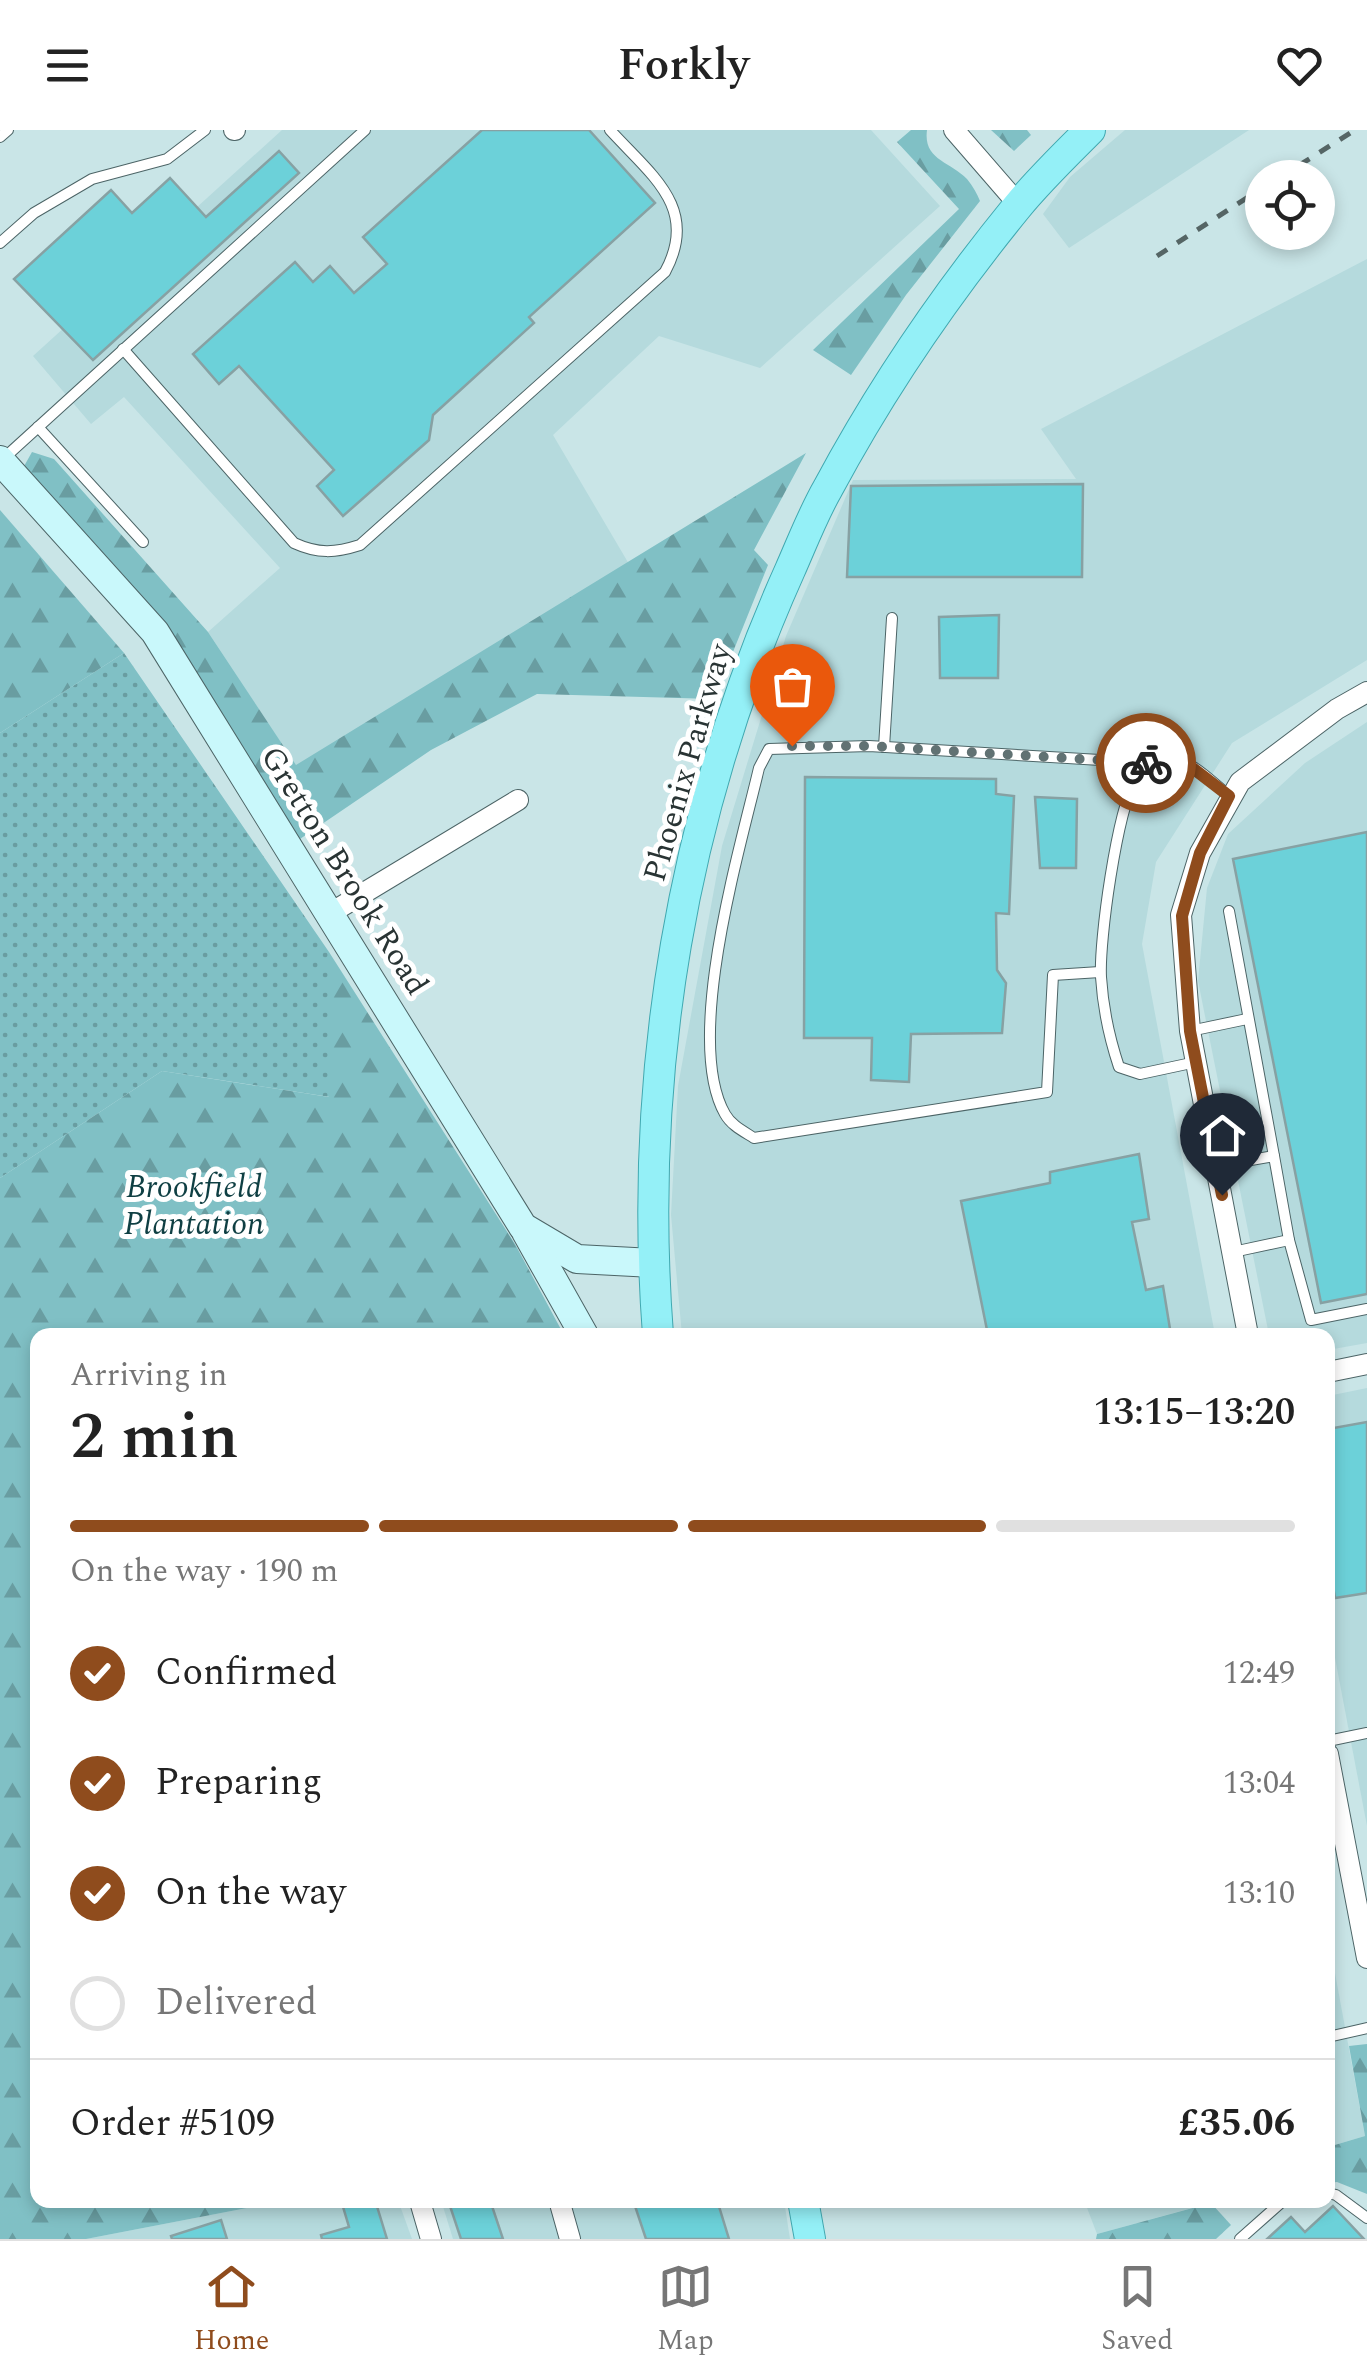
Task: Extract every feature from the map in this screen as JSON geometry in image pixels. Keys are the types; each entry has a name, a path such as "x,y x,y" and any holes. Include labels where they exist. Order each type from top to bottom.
{"main road":[{"name":"Phoenix Parkway","path":"658,1328 653,1263 654,1108 672,956 713,778 755,648 826,492 868,416 943,305 1019,205 1090,130"},
{"path":"804,2208 810,2239"}],"street":[{"path":"954,130 1019,205"},
{"name":"Gretton Brook Road","path":"0,460 155,632 523,1227 577,1259 653,1263"},
{"path":"1247,1328 1190,1031 1182,916 1200,853 1240,782 1367,692"},
{"path":"329,914 518,800"},
{"path":"523,1227 580,1328"},
{"path":"1335,1371 1367,1364"},
{"path":"1335,1791 1367,1958"},
{"path":"422,2208 431,2239"},
{"path":"560,2208 570,2239"}],"lane":[{"path":"0,138 8,130"},
{"path":"0,242 34,213 92,178 168,159 205,130"},
{"path":"0,460 364,130"},
{"path":"123,350 294,543 325,552 360,544 665,272 677,251 680,233 674,209 663,188 610,130"},
{"path":"38,426 144,542"},
{"path":"884,747 892,618"},
{"path":"1100,972 1053,975 1047,1092 754,1138 735,1126 724,1112 710,1057 716,958 759,768 769,749 884,747 1150,764"},
{"path":"1196,1062 1140,1074 1118,1067 1105,1025 1100,972 1107,901 1134,783 1150,764 1166,757 1186,763 1229,796"},
{"path":"1230,912 1289,1240 1311,1320 1367,1310"},
{"path":"1190,1031 1247,1019"},
{"path":"1216,1166 1274,1156"},
{"path":"1233,1252 1289,1240"},
{"path":"1335,1740 1367,1733"},
{"path":"1335,2035 1367,2028"},
{"path":"1335,2195 1367,2218"},
{"path":"1240,2239 1275,2208"}],"shaded area":[{"path":"282,130 871,130 940,206 760,368 659,336 553,435 629,564 297,767 208,632 280,568 124,397 91,424 33,356"},
{"path":"1125,130 1249,130 1069,248 1043,214 1070,177"},
{"path":"1367,259 1367,660 1232,743 1156,862 1142,944 1214,1328 681,1328 671,1215 678,1086 722,846 786,636 853,480 1076,479 1041,429"},
{"path":"1367,722 1367,1343 1335,1349 1335,1328 1268,1328 1198,981 1207,888 1228,834 1305,763"},
{"path":"1367,1388 1367,1826 1335,1658 1335,1395"},
{"path":"1335,1973 1365,2136 1335,2145"},
{"path":"247,2208 401,2208 412,2239 86,2239"},
{"path":"443,2208 785,2208 790,2239 453,2239"},
{"path":"1087,2208 1192,2208 1097,2234"}],"green space":[{"path":"911,130 927,130 933,154 967,179 980,201 906,295 851,375 813,350 959,209 897,142"},
{"path":"991,130 1027,130 1031,135 1014,151"},
{"path":"32,452 54,459 208,632 296,765 806,453 754,550 768,565 714,699 537,694 431,750 297,841 23,468"},
{"path":"0,510 124,653 0,733"},
{"path":"124,653 329,952 330,1097 162,1071 0,1178 0,733"},
{"name":"Brookfield Plantation","path":"329,952 515,1244 560,1328 30,1328 30,2208 247,2208 86,2239 0,2239 0,1178 162,1071 329,1097"},
{"path":"1367,2044 1367,2194 1335,2182 1335,2145 1365,2136 1349,2046"},
{"path":"1193,2208 1216,2208 1231,2225 1216,2239 1096,2239 1097,2234"}],"building":[{"path":"482,130 589,130 655,203 529,317 534,323 433,415 429,440 343,516 317,486 334,470 239,366 219,384 193,354 295,262 313,282 330,266 354,293 387,264 363,237"},
{"path":"279,151 299,173 93,360 14,279 111,190 132,213 170,178 206,217"},
{"path":"1083,484 1082,577 847,577 851,486"},
{"path":"999,615 998,678 940,678 939,617"},
{"path":"805,777 996,779 996,794 1014,796 1009,914 996,913 997,970 1006,983 1002,1033 911,1034 909,1082 871,1080 872,1038 804,1038"},
{"path":"1035,797 1077,799 1076,868 1040,868"},
{"path":"1367,832 1367,1294 1321,1303 1233,859"},
{"path":"1139,1154 1149,1219 1132,1222 1146,1290 1163,1286 1170,1328 987,1328 961,1201 1050,1183 1050,1172"},
{"path":"1367,1422 1367,1593 1335,1598 1335,1428"},
{"path":"343,2208 377,2208 387,2239 322,2239 321,2235 349,2227"},
{"path":"451,2208 493,2208 503,2239 461,2239"},
{"path":"636,2208 719,2208 729,2239 646,2239"},
{"path":"1335,2208 1364,2239 1267,2239 1291,2217 1305,2232"},
{"path":"221,2220 227,2239 172,2239 171,2236"}],"railway":[{"path":"1308,160 1355,130"},
{"path":"1157,256 1245,199"}],"way so far":[{"path":"792,746 869,746 1146,763"}],"route":[{"path":"1146,763 1166,757 1186,763 1229,796 1200,853 1182,916 1190,1031 1222,1195"}]}
